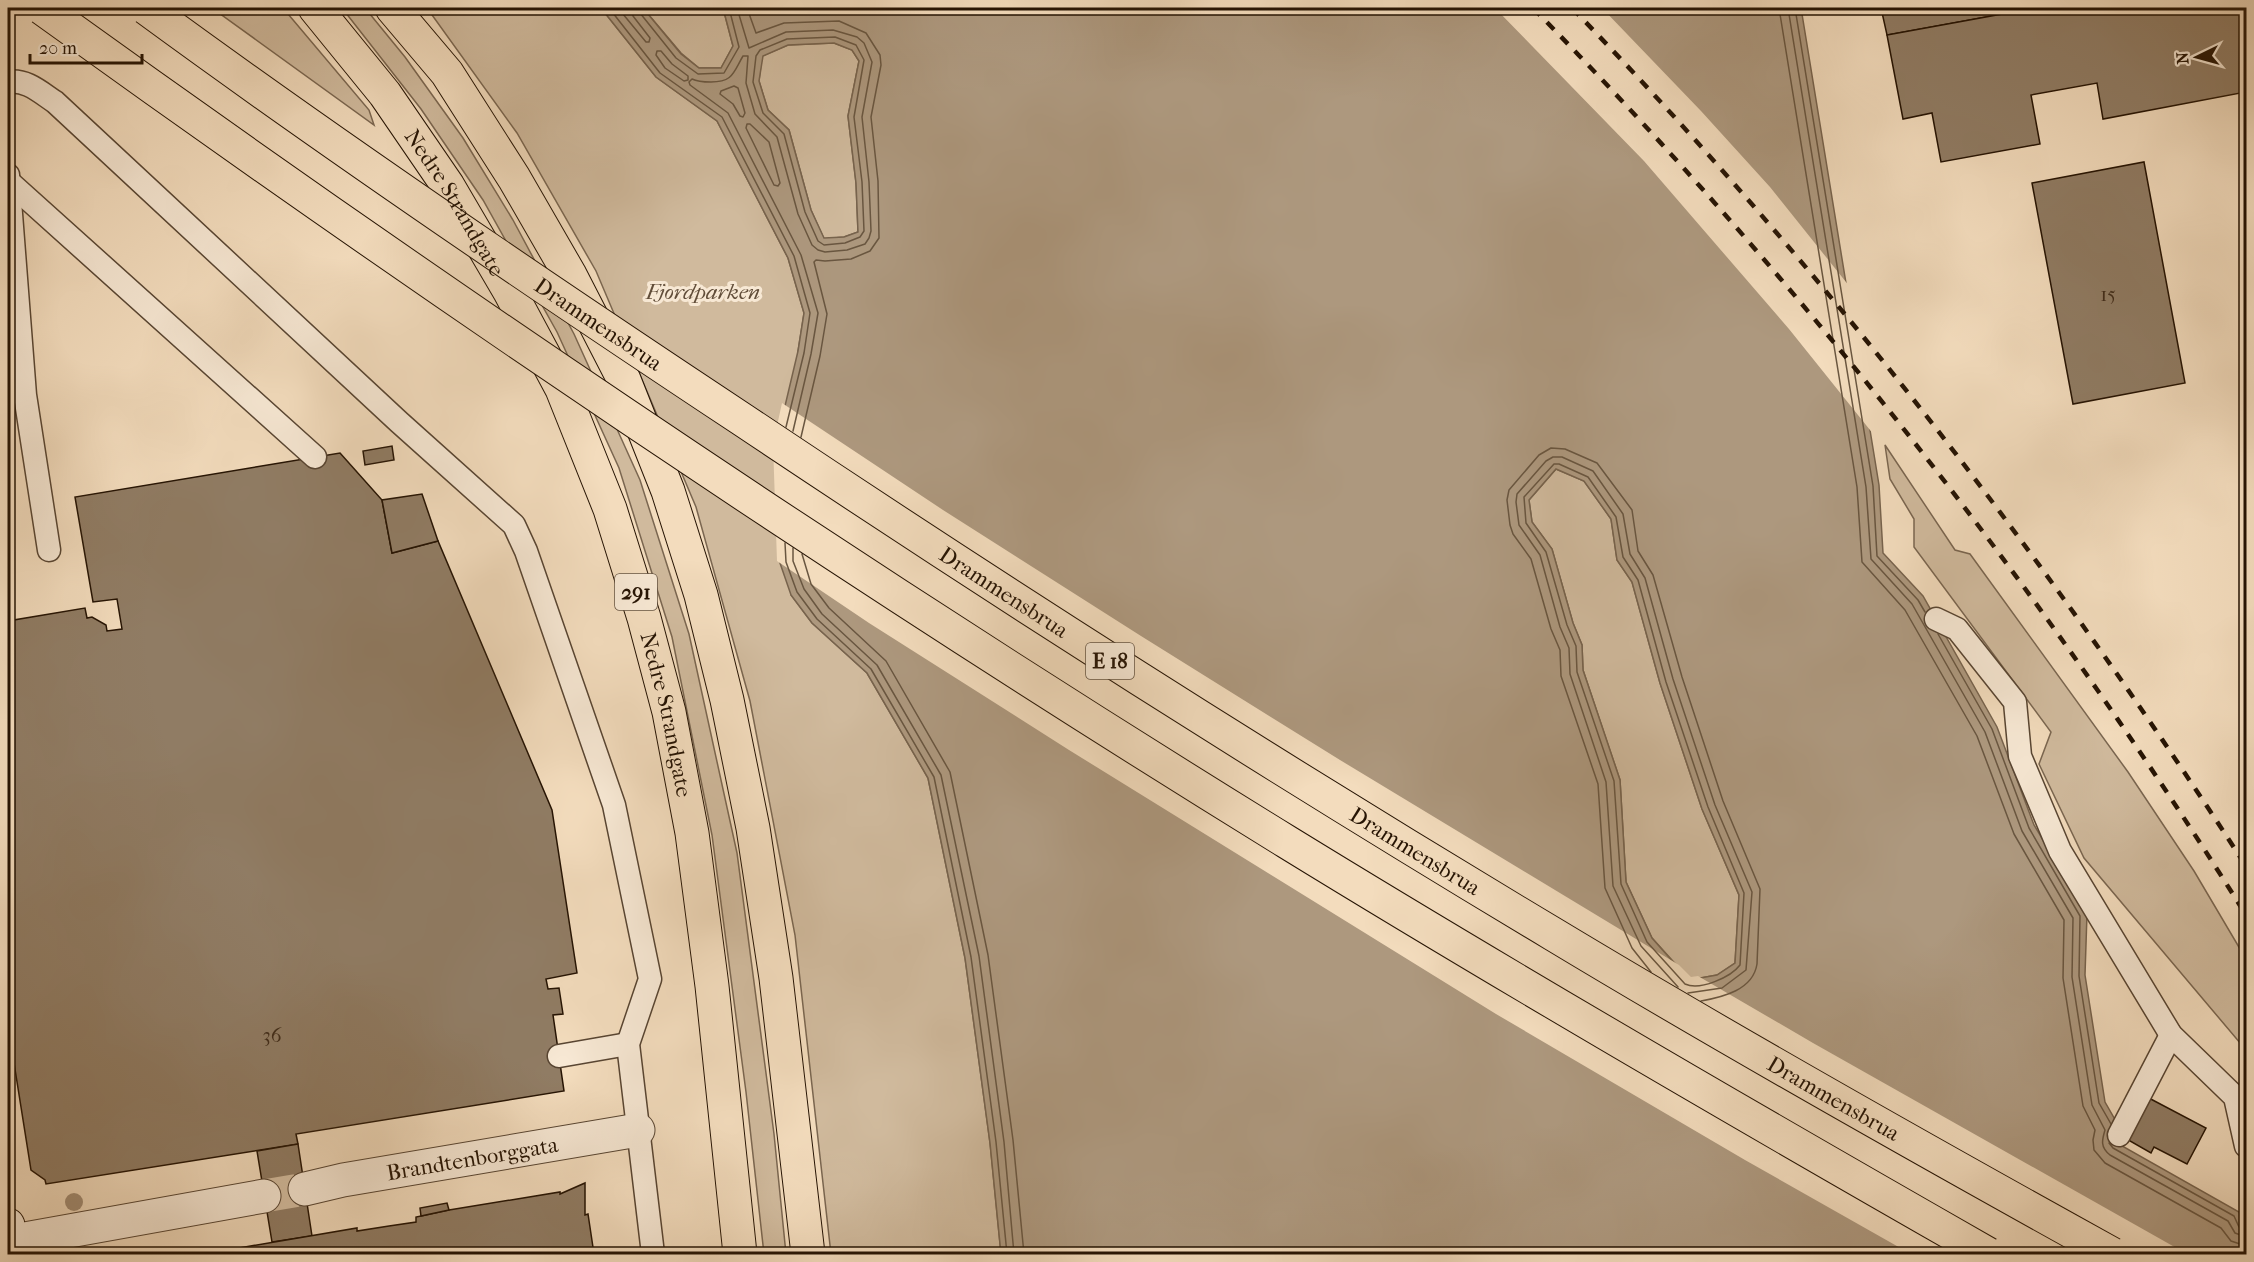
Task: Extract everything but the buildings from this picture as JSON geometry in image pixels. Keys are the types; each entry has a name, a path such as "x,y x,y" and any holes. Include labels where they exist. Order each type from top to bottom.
{"highway":[{"name":"E 18","path":"42,8 292,186 499,329 896,594 1275,834 1495,969 1988,1254"},
{"name":"Drammensbrua","path":"146,8 462,231 617,337 926,543 1120,667 1563,940 1794,1076 2112,1254"},
{"name":"Nedre Strandgate","path":"315,8 385,94 448,186 510,292 562,389 610,509 644,618 669,712 692,833 712,986 740,1254"},
{"path":"392,8 447,73 570,275 624,380 668,491 701,595 727,700 753,828 776,978 808,1254"}],"street":[{"name":"Brandtenborggata","path":"305,1189 344,1180 638,1130"},
{"path":"9,1241 264,1196"}],"lane":[{"path":"8,82 14,81 32,86 55,102 390,414 514,525 526,551 614,805 650,979 628,1044 653,1254"},
{"path":"8,175 16,397 49,550"},
{"path":"8,180 315,457"},
{"path":"1936,619 1957,628 2015,702 2020,756 2060,851 2171,1035 2235,1097 2247,1146"},
{"path":"2119,1136 2171,1035"},
{"path":"559,1056 628,1044"}],"green space":[{"path":"212,8 283,8 369,110 374,125"},
{"path":"342,8 365,8 405,57 463,138 513,220 574,334 640,480 689,634 737,853 774,1134 786,1254 764,1254 746,1092 712,835 672,637 619,468 557,332 483,200 421,109"},
{"name":"Fjordparken","path":"427,8 601,8 656,77 717,121 788,258 804,313 798,351 791,595 812,623 867,673 928,778 965,958 990,1143 1001,1254 831,1254 795,935 750,701 696,507 596,271 517,133"},
{"path":"643,8 723,8 733,46 721,68 699,68 681,53"},
{"path":"834,43 852,50 859,61 848,116 856,183 858,232 844,237 824,239 811,210 789,130 768,110 759,81 762,56 788,45"},
{"path":"1885,445 1955,550 1970,554 2128,772 2194,871 2246,959 2246,1050 2084,858 2039,764 2051,732 1914,547 1914,519 1890,479"},
{"path":"1556,469 1584,481 1611,519 1617,560 1632,582 1660,683 1702,809 1739,895 1735,963 1717,975 1690,980 1652,938 1626,882 1620,780 1583,670 1582,645 1573,623 1552,549 1532,522 1529,500"}],"water":[{"path":"601,8 643,8 681,54 699,68 721,68 733,46 723,8 1801,8 1879,485 1883,553 1923,596 1997,727 2034,825 2087,914 2085,975 2105,1102 2121,1130 2115,1142 2239,1212 2246,1229 2246,1254 1001,1254 990,1143 965,958 928,778 867,673 812,623 791,595 780,563 776,444 798,351 804,313 788,258 717,121 656,77","holes":["834,43 852,50 859,61 848,116 856,183 858,232 844,237 824,238 811,210 789,130 768,110 759,81 763,56 788,45","1556,469 1584,481 1611,519 1617,560 1632,582 1660,683 1702,809 1739,895 1735,963 1717,975 1689,980 1652,938 1626,882 1620,780 1583,670 1582,645 1573,623 1552,549 1532,522 1529,500"]}],"pier":[{"path":"1495,8 1602,8 1770,187 1850,287 1874,435 1789,329 1644,161"},
{"path":"782,403 943,510 1141,636 1340,760 1679,965 1691,977 1698,976 2187,1254 1911,1254 1496,1014 1069,750 869,623 777,561 773,444"}],"tunnel":[{"path":"264,1196 305,1189"}],"railway":[{"path":"1533,8 1730,220 1914,442 2002,557 2086,674 2168,794 2246,915"},
{"path":"1572,8 1756,209 1930,420 2093,640 2171,752 2246,866"}]}
